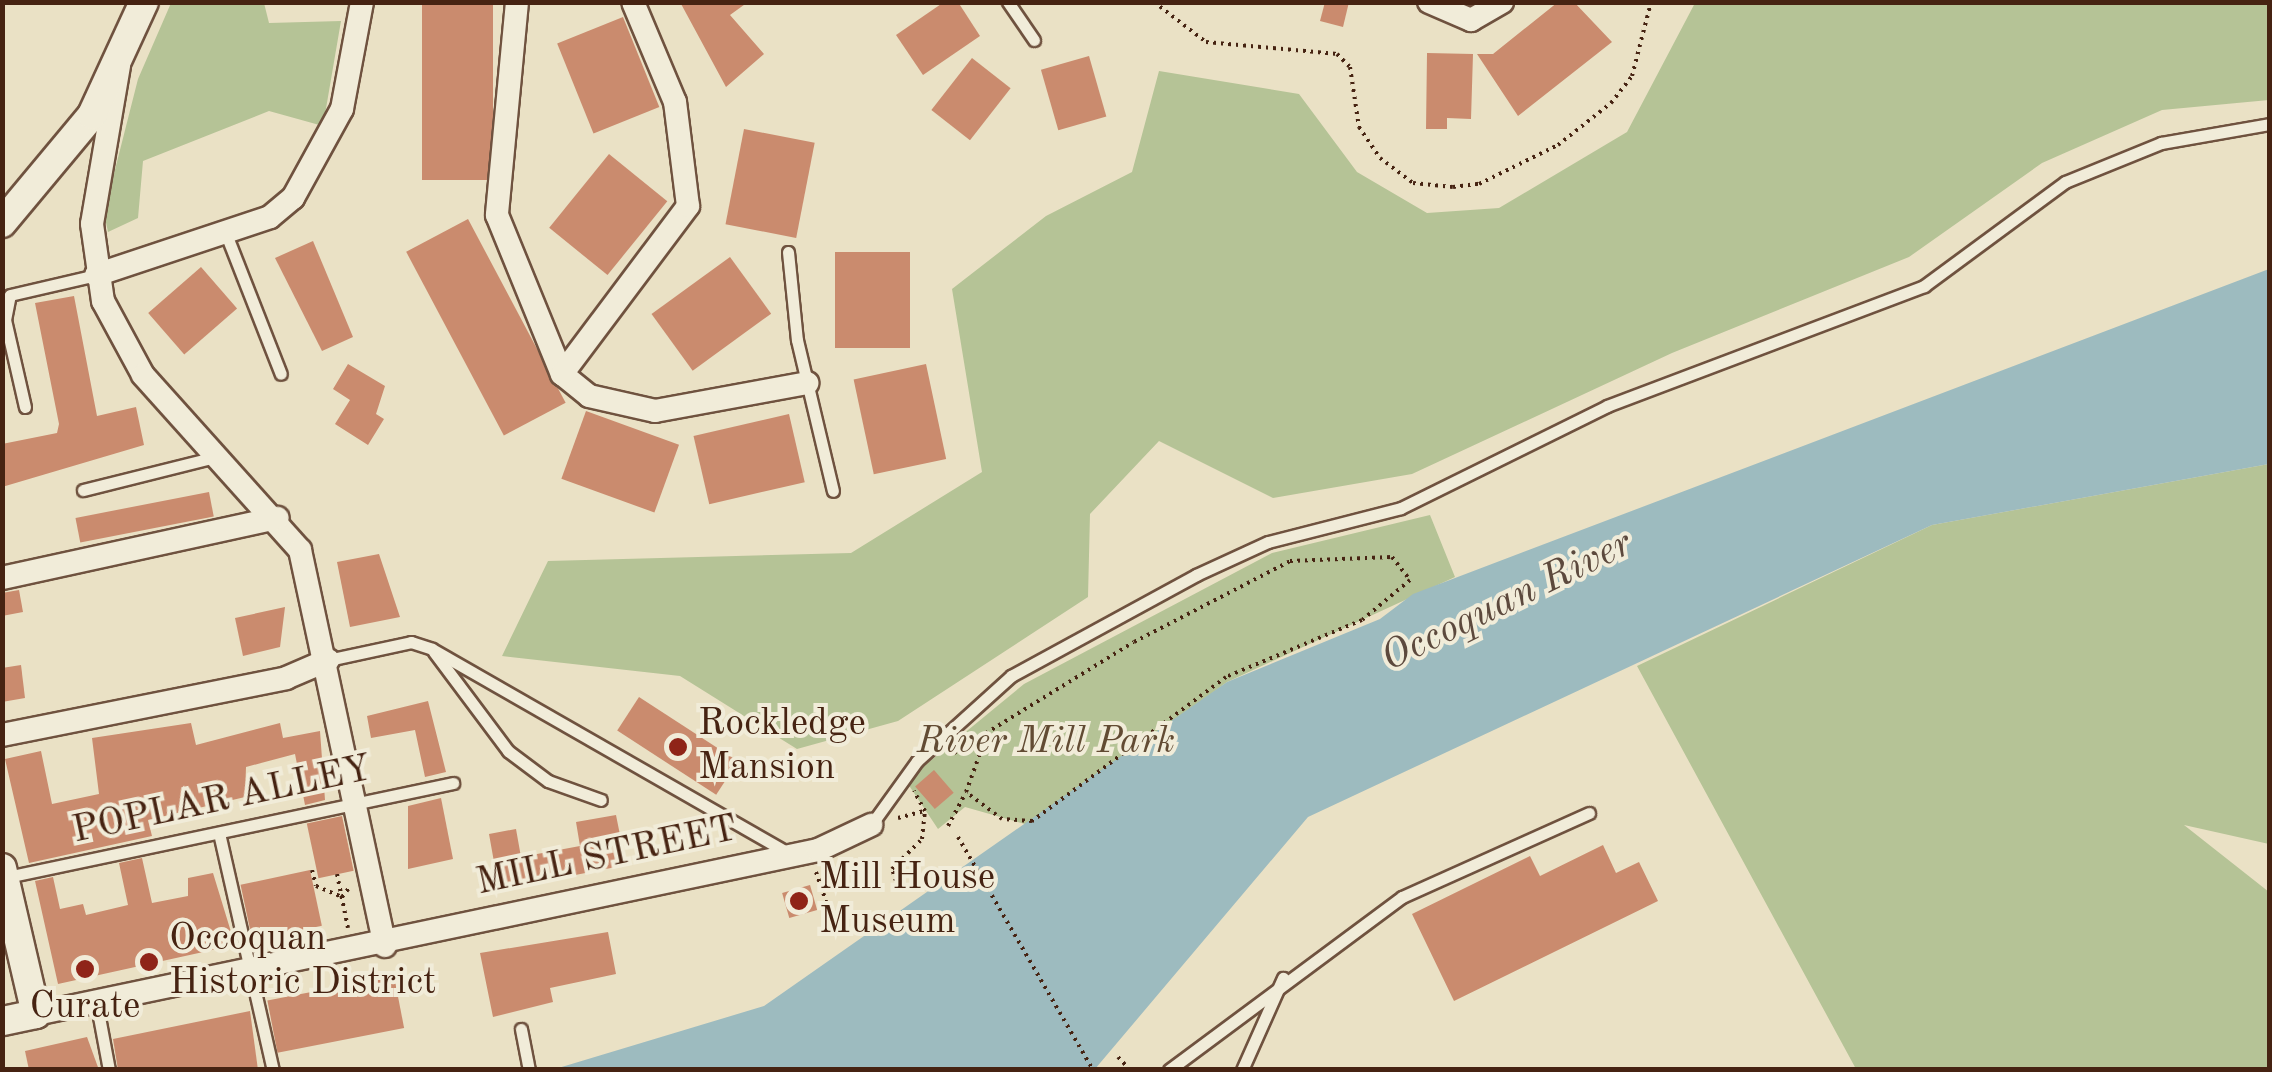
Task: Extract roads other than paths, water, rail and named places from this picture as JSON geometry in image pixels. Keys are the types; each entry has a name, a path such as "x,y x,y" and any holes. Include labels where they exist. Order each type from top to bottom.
{"street":[{"path":"2,223 59,162 119,66 144,2"},
{"path":"96,275 270,217 312,175 342,109 362,2"},
{"path":"517,2 497,215 562,374 590,396 655,412 807,383"},
{"path":"562,374 688,206 679,117 633,2"},
{"path":"1429,2 1472,20 1502,2"},
{"path":"119,66 93,211 96,275 123,346 278,518 310,573 385,946"},
{"path":"2,578 278,518"},
{"path":"2,735 286,678 328,660"},
{"name":"MILL STREET","path":"2,1021 250,968 385,946 801,854 871,824"},
{"path":"3,874 36,1014"}],"lane":[{"path":"1008,2 1034,40"},
{"path":"871,824 909,770 1012,676 1196,574 1268,542 1401,508 1607,406 1924,286 2065,182 2161,143 2270,124"},
{"path":"226,234 282,374"},
{"path":"788,252 807,383 833,491"},
{"path":"25,407 5,320 10,295 96,275"},
{"path":"83,490 220,456"},
{"path":"328,660 411,642 432,648 801,854"},
{"path":"432,648 508,751 548,781 601,800"},
{"name":"POPLAR ALLEY","path":"3,874 453,783"},
{"path":"1168,1070 1284,976 1402,896 1589,813"},
{"path":"219,833 273,1070"},
{"path":"1242,1070 1284,976"},
{"path":"96,1001 109,1070"},
{"path":"521,1028 530,1070"}],"water":[{"name":"Occoquan River","path":"2269,269 2269,464 1932,525 1308,817 1095,1069 555,1069 764,1006 1227,682 1380,619 1413,594"}],"place":[{"name":"Rockledge Mansion","path":"678,747"},
{"name":"Mill House Museum","path":"799,901"},
{"name":"Occoquan Historic District","path":"149,962"},
{"name":"Curate","path":"85,969"}],"park label":[{"name":"River Mill Park","path":"1046,743"}]}
